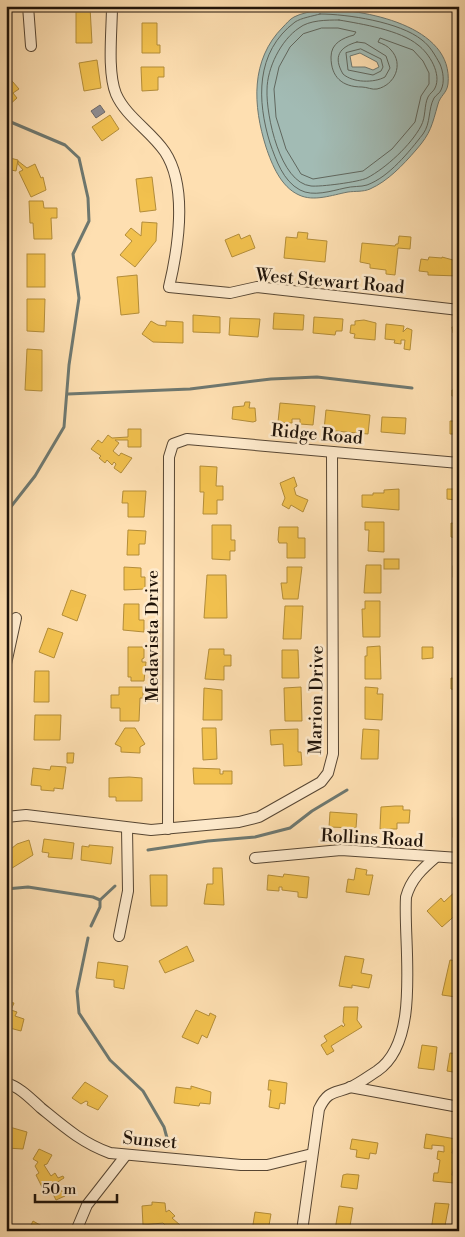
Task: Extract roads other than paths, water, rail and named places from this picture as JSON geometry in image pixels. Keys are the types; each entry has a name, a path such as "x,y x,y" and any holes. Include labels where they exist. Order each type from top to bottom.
{"street":[{"path":"28,6 31,46"},
{"name":"West Stewart Road","path":"112,6 112,75 116,92 122,103 165,152 174,172 178,194 178,250 169,287 230,293 257,287 459,310"},
{"name":"Ridge Road","path":"173,444 187,439 459,463"},
{"name":"Medavista Drive","path":"168,829 169,457 173,444"},
{"name":"Marion Drive","path":"168,829 239,822 259,817 321,782 328,773 333,754 332,452"},
{"path":"6,664 16,618"},
{"path":"6,817 26,815 127,828 168,829"},
{"path":"120,936 128,891 127,828"},
{"name":"Rollins Road","path":"255,858 341,850 459,858"},
{"path":"302,1231 319,1110 324,1098 332,1092 350,1087 382,1067 400,1043 406,1016 406,897 410,885 421,870 436,857"},
{"name":"Sunset","path":"6,1083 20,1090 74,1135 92,1147 110,1153 267,1165 312,1154"},
{"path":"350,1087 459,1107"},
{"path":"76,1231 87,1205 126,1155"}],"water":[{"path":"319,9 359,12 381,17 402,24 421,34 437,47 446,64 448,84 439,101 425,139 389,177 377,186 367,190 311,198 299,195 287,187 274,168 262,131 257,100 257,84 265,54 272,40 293,18","holes":["360,53 377,62 379,67 373,70 365,67 352,67 350,56"]}],"waterway":[{"path":"6,120 65,145 79,158 88,198 89,221 73,254 79,298 69,365 64,427 35,476 6,513"},
{"path":"68,394 190,389 271,379 317,377 412,388"},
{"path":"148,850 208,841 255,837 290,828 312,811 347,790"},
{"path":"100,900 115,886"},
{"path":"6,889 28,887 93,897 100,900 100,907 91,926"},
{"path":"88,938 77,991 79,1013 110,1060 143,1091 164,1127 167,1138"}]}
